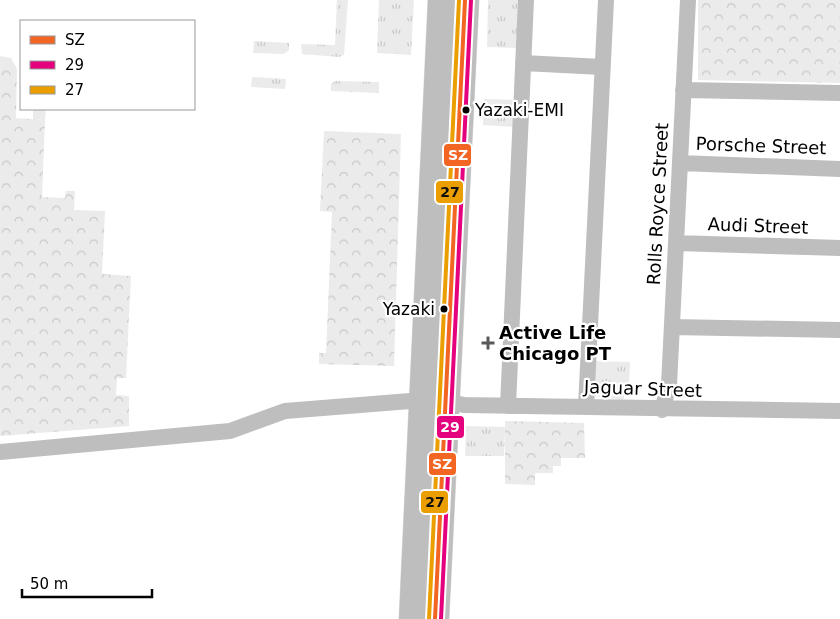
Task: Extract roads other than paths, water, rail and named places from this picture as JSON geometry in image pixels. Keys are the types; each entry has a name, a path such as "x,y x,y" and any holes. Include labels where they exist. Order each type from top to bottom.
{"highway":[{"path":"435,619 434,401 442,0"},
{"path":"413,619 434,401 465,0"}],"street":[{"path":"508,406 526,0"},
{"path":"586,407 606,0"},
{"name":"Rolls Royce Street","path":"662,410 669,385 688,0"},
{"path":"523,63 602,66"},
{"path":"683,90 840,93"},
{"name":"Porsche Street","path":"680,163 840,169"},
{"name":"Audi Street","path":"676,243 840,248"},
{"path":"672,326 840,330"},
{"name":"Jaguar Street","path":"0,452 230,431 285,411 434,401 464,405 662,410 840,411"}],"place":[{"name":"Yazaki-EMI","path":"466,110"},
{"name":"Yazaki","path":"444,309"},
{"name":"Active Life Chicago PT","path":"488,343"}]}
